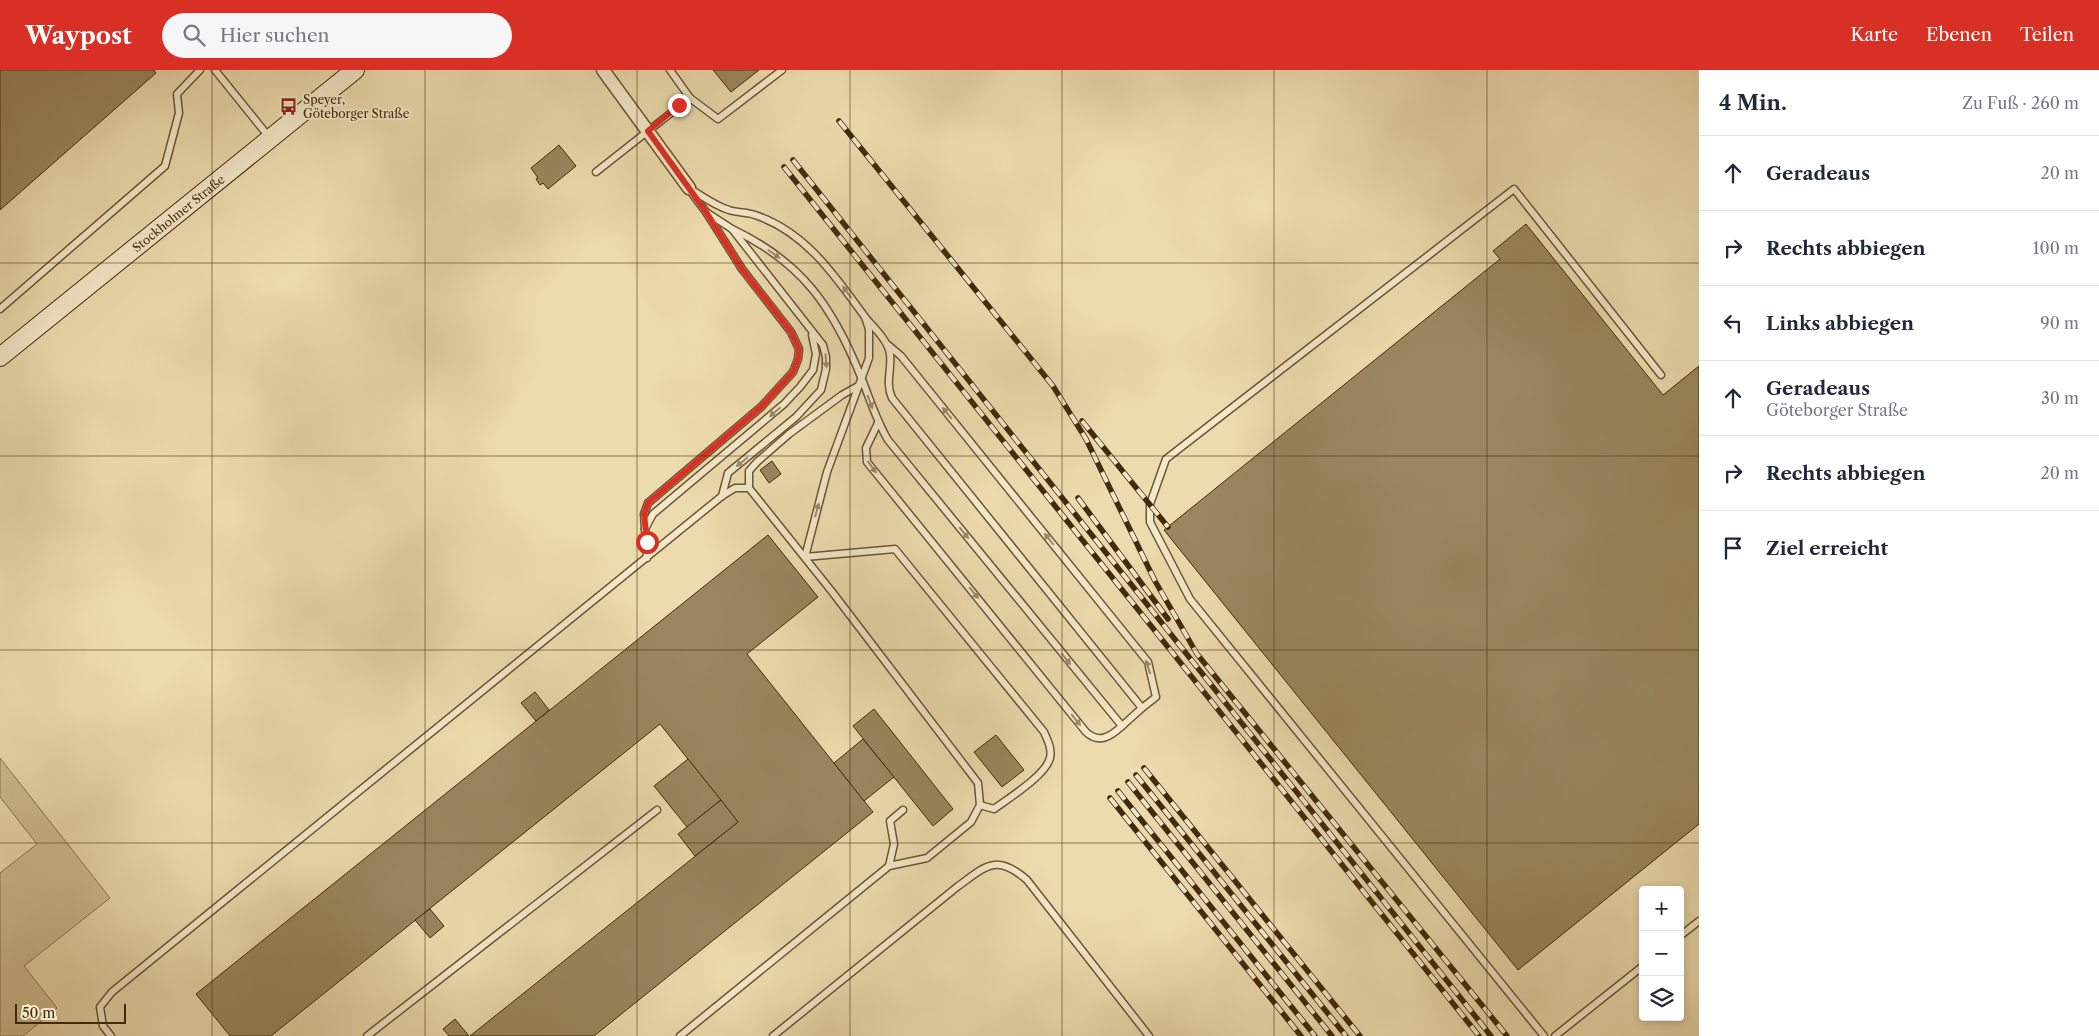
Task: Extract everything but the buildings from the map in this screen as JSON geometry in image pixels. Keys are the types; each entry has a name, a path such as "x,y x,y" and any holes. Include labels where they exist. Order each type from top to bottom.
{"street":[{"name":"Stockholmer Straße","path":"0,357 355,70"},
{"path":"603,70 689,188"}],"lane":[{"path":"0,309 165,166 179,113 177,94 200,70"},
{"path":"216,70 270,138"},
{"path":"670,70 690,98 718,119 782,70"},
{"path":"596,172 690,98"},
{"path":"647,558 644,514 648,503 761,407 793,372 798,359 799,349 791,332 742,269 689,188"},
{"path":"689,188 718,206 729,210 754,214 795,235 818,256 865,317 887,344 901,356 1148,662 1156,697 1113,734 1096,740 1086,732 867,462 866,448 878,423"},
{"path":"1544,1036 1190,599 1150,522 1150,504 1166,459 1514,189 1661,375"},
{"path":"706,212 732,229 751,238 794,268 810,286 844,336 878,423 888,440 1122,726"},
{"path":"722,496 728,473 796,418 821,390 826,369 823,345 732,229"},
{"path":"805,557 827,472 869,358 869,329 865,317"},
{"path":"645,529 653,514 784,404 800,387 813,370 816,354 808,327"},
{"path":"887,344 890,353 888,390 892,398 1142,708"},
{"path":"680,1036 889,866 927,858 971,822 980,805 978,783 805,557 748,488 749,471 757,462 789,434 861,382"},
{"path":"111,1036 103,1026 100,1007 112,992 722,496 736,488 748,488"},
{"path":"805,557 895,549 1044,732 1050,745 1050,757 1046,768 994,809 980,805"},
{"path":"367,1036 657,810"},
{"path":"889,866 894,844 890,821 903,810"},
{"path":"773,1036 957,887 982,869 998,864 1006,865 1027,880 1149,1036"},
{"path":"1684,933 1699,920"},
{"path":"1555,1036 1639,969"}],"shaded area":[{"path":"0,758 110,898 24,966 57,1008 23,1036 0,1036 0,873 37,844 0,797"}],"railway":[{"path":"839,121 1053,386 1086,439 1155,581 1197,654 1507,1036"},
{"path":"793,160 1491,1036"},
{"path":"784,167 1479,1036"},
{"path":"1082,421 1168,527"},
{"path":"1078,498 1168,619"},
{"path":"1144,768 1360,1036"},
{"path":"1136,775 1346,1036"},
{"path":"1128,782 1332,1036"},
{"path":"1118,791 1315,1036"},
{"path":"1110,798 1301,1036"}],"place":[{"name":"Speyer, Göteborger Straße","path":"289,106"}],"route":[{"path":"647,542 644,514 648,503 710,448 761,407 793,372 798,359 799,349 791,332 767,298 742,269 721,239 706,212 648,131 679,105"}]}
